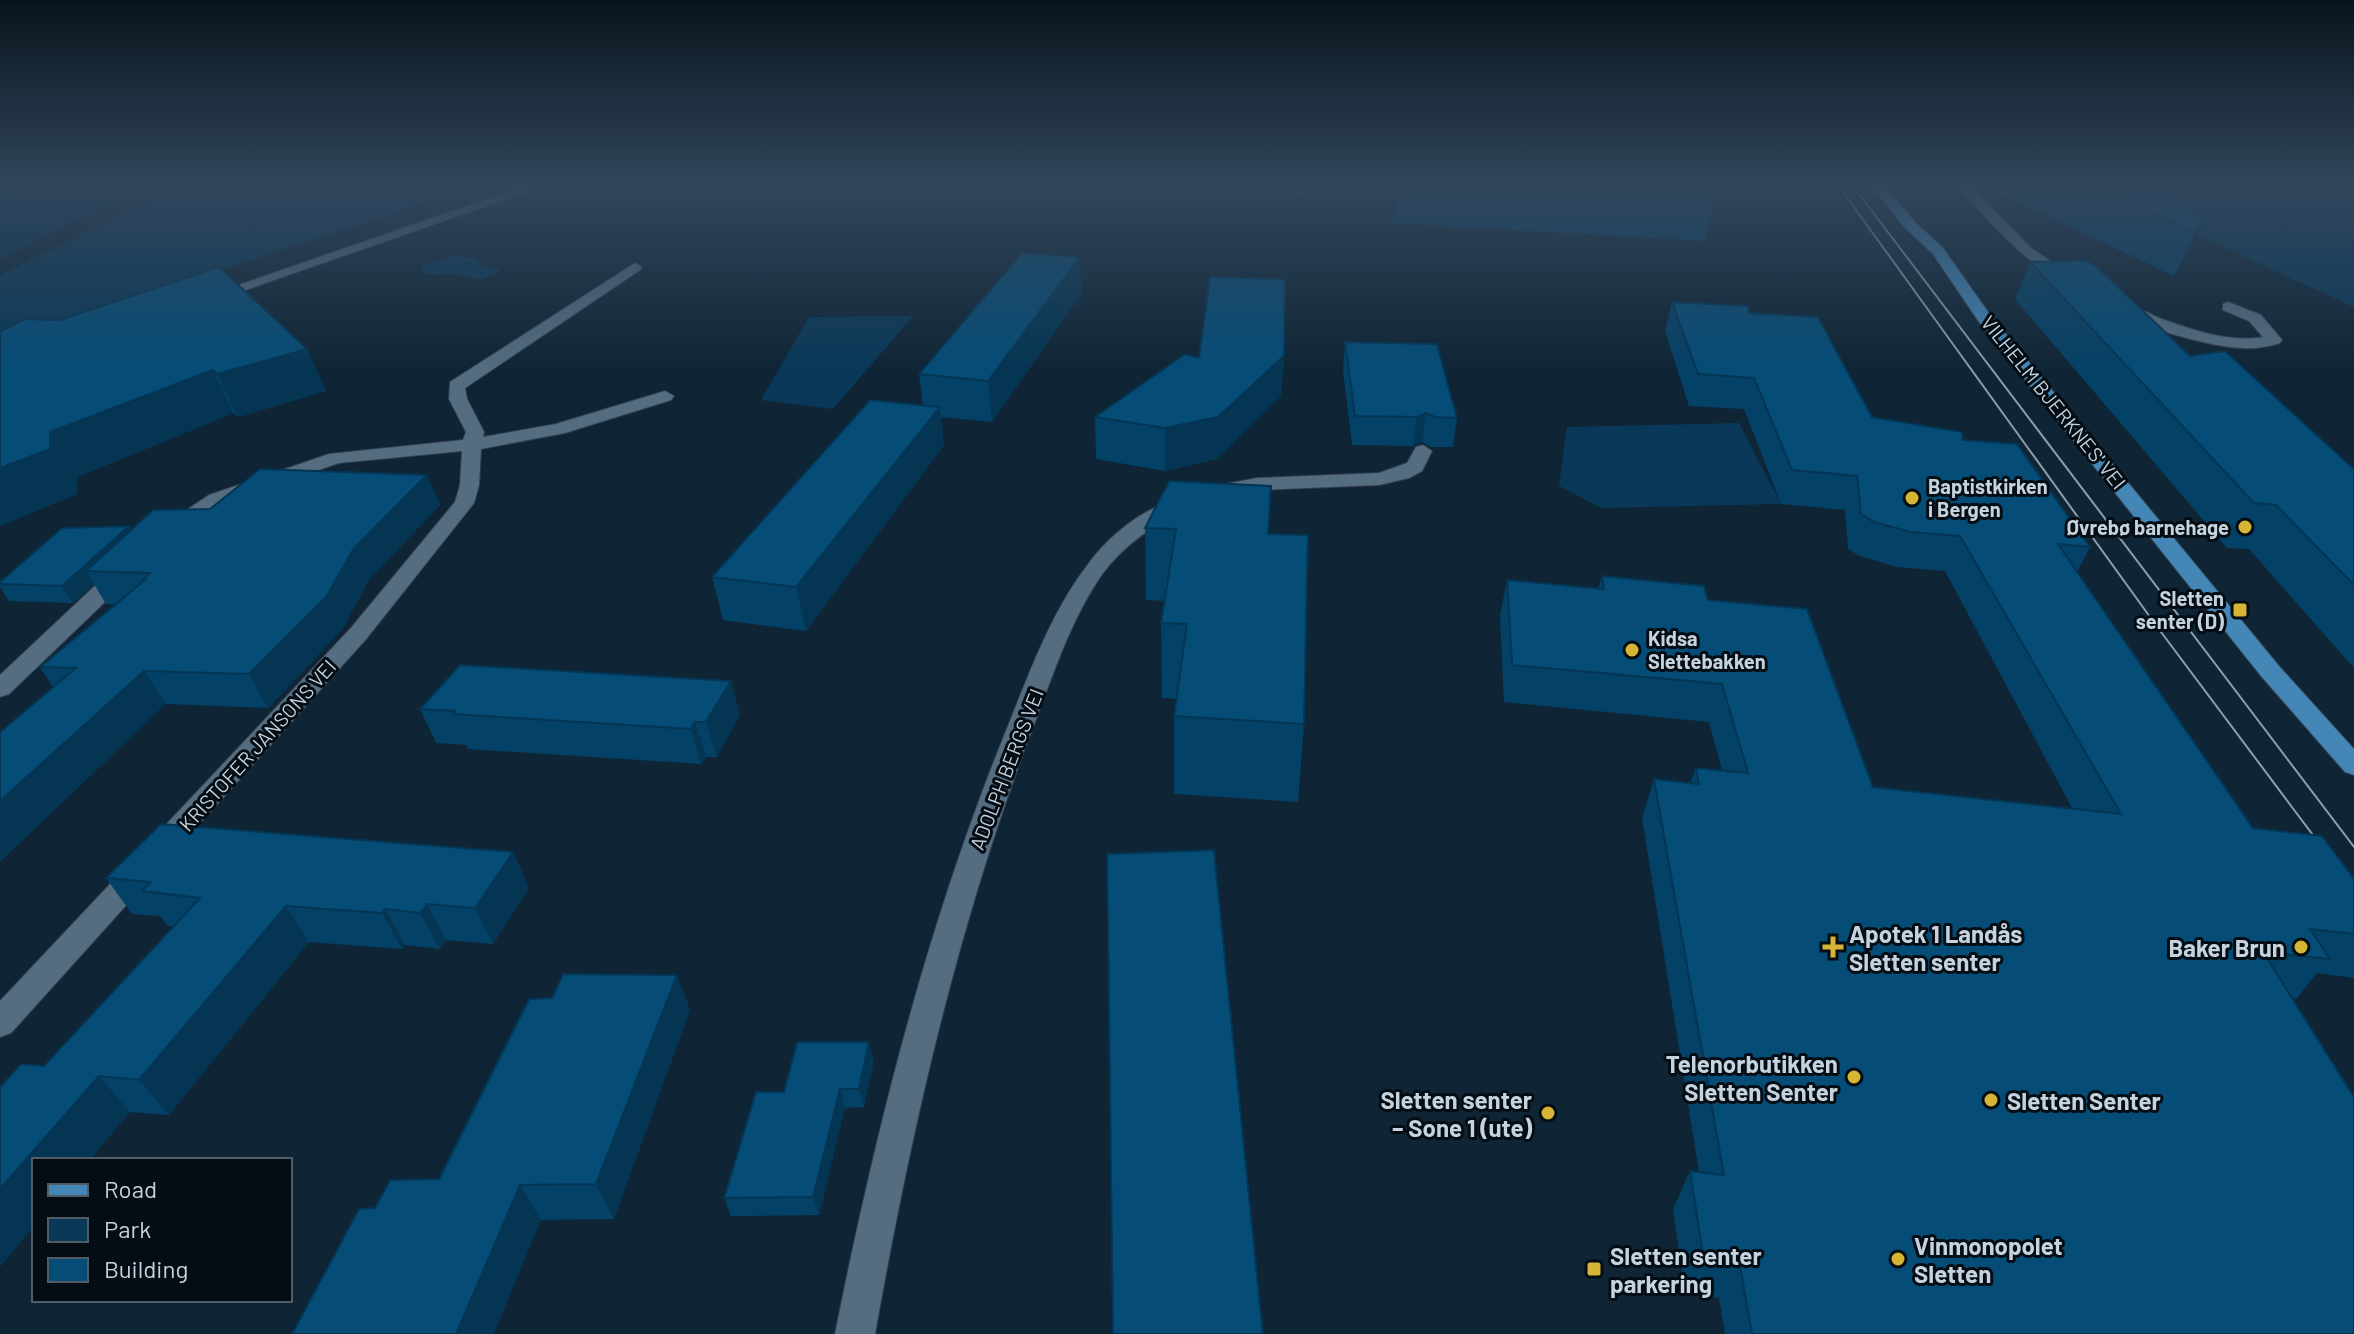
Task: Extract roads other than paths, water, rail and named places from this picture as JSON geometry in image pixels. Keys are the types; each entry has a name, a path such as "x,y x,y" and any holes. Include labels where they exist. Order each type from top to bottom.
{"main road":[{"name":"VILHELM BJERKNES' VEI","path":"1934,247 1985,319 2270,671 2354,766"}],"street":[{"path":"201,301 359,247"},
{"path":"2022,247 2087,289"},
{"name":"KRISTOFER JANSONS VEI","path":"0,1023 333,661 430,548 464,503 472,488 470,445 475,432 458,399 456,386 635,267"},
{"path":"2106,300 2188,333 2236,342 2265,344 2274,340 2255,318 2228,307"},
{"path":"162,535 216,499 336,458 470,445 559,429 665,396"},
{"name":"ADOLPH BERGS VEI","path":"855,1334 876,1218 931,1000 969,866 992,796 1050,656 1089,577 1126,535 1181,503 1222,490 1257,484 1379,479 1402,474 1415,467 1423,451"},
{"path":"0,689 139,557"}],"tram line":[{"path":"1883,247 2158,628 2354,890"},
{"path":"1899,247 2354,847"}],"place":[{"name":"Baptistkirken i Bergen","path":"1912,498"},
{"name":"Øvrebø barnehage","path":"2245,527"},
{"name":"Sletten senter (D)","path":"2240,610"},
{"name":"Kidsa Slettebakken","path":"1632,650"},
{"name":"Apotek 1 Landås Sletten senter","path":"1833,947"},
{"name":"Baker Brun","path":"2301,947"},
{"name":"Telenorbutikken Sletten Senter","path":"1854,1077"},
{"name":"Sletten Senter","path":"1991,1100"},
{"name":"Sletten senter – Sone 1 (ute)","path":"1548,1113"},
{"name":"Vinmonopolet Sletten","path":"1898,1259"},
{"name":"Sletten senter parkering","path":"1594,1269"}]}
